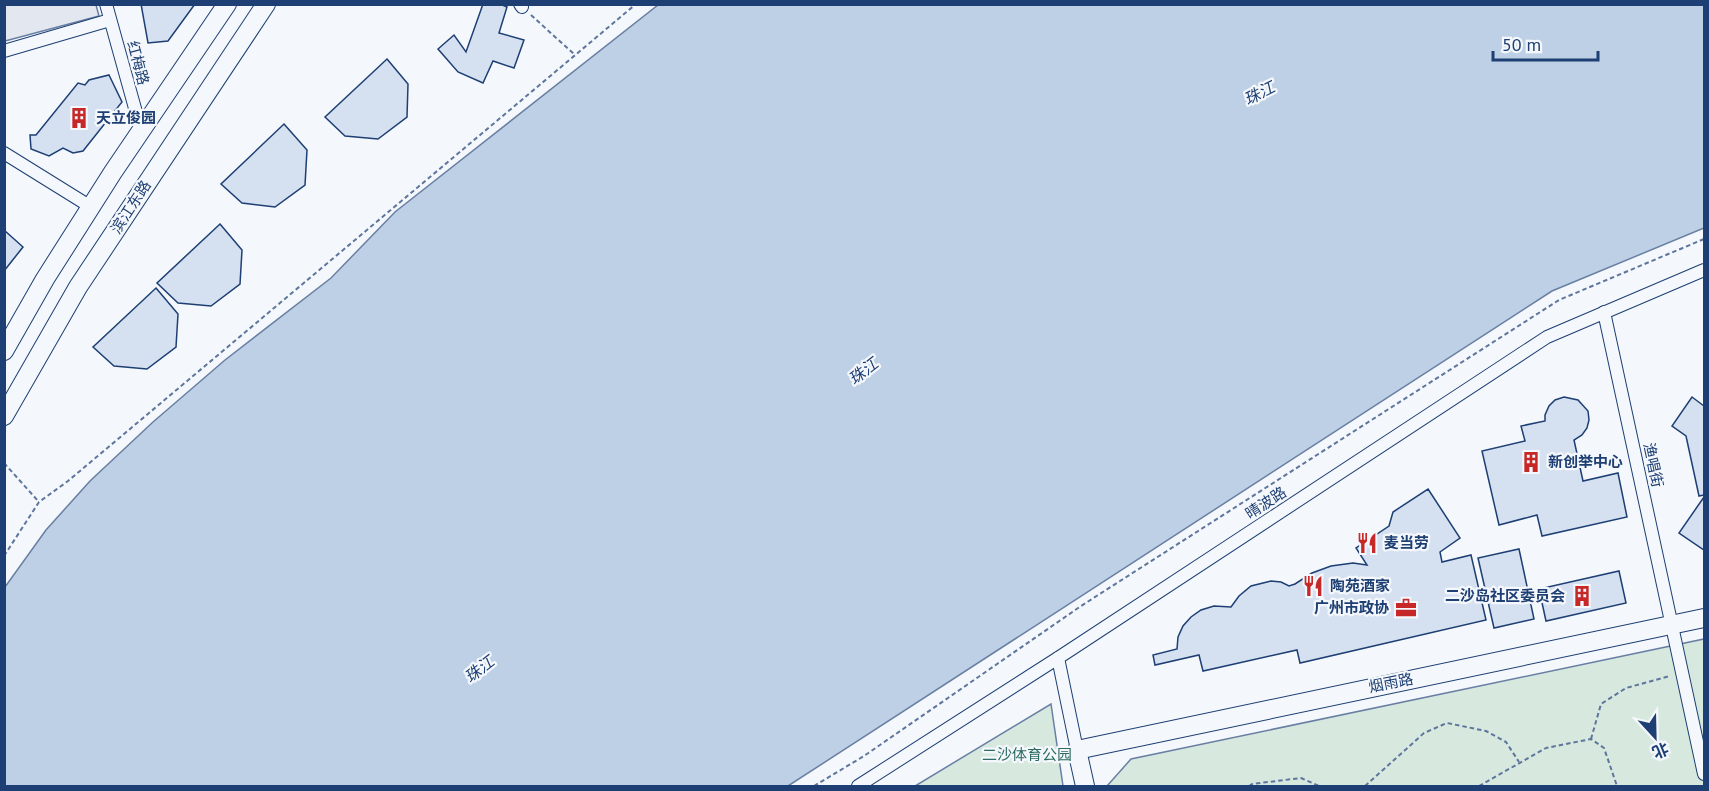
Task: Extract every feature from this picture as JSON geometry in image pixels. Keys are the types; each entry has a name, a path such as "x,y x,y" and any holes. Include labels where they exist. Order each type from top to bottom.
{"main road":[{"path":"4,351 45,279 91,207 227,4"},
{"name":"滨江东路","path":"4,416 78,287 266,4"},
{"name":"烟雨路","path":"1077,750 1266,708 1704,618"},
{"path":"1077,750 1085,786"}],"street":[{"name":"红梅路","path":"106,4 141,130"},
{"path":"4,51 111,20"},
{"path":"4,153 91,207"},
{"name":"晴波路","path":"858,786 1058,658 1546,337 1704,270"},
{"name":"渔唱街","path":"1604,312 1704,774"},
{"path":"1058,658 1077,750"}],"path":[{"path":"4,556 39,502 68,481 636,4"},
{"path":"521,6 575,55"},
{"path":"814,786 864,756 1081,606 1559,300 1704,239"},
{"path":"4,463 39,502"},
{"path":"1591,739 1601,704 1626,688 1683,673"},
{"path":"1365,786 1424,732 1447,723 1486,731 1506,742 1519,762"},
{"path":"1479,786 1546,748 1591,739 1604,748 1617,786"},
{"path":"1249,786 1301,778 1319,786"}],"green space":[{"path":"1704,639 1704,786 1107,786 1131,759"},
{"name":"二沙体育公园","path":"1051,704 1063,786 915,786"}],"shaded area":[{"path":"5,4 96,5 99,16 5,41"}],"water":[{"name":"珠江","path":"658,5 1704,5 1704,228 1552,291 788,786 5,786 5,587 46,530 90,481 153,422 225,360 331,278 395,212"}],"building":[{"path":"141,4 195,4 168,41 148,43"},
{"path":"483,4 500,4 507,7 499,33 524,40 514,68 493,61 483,83 458,72 438,49 454,35 466,52"},
{"path":"387,59 408,84 407,117 378,139 345,136 325,117"},
{"name":"天立俊园","path":"109,75 122,102 83,151 73,153 63,148 49,156 31,149 30,135 36,135 78,83 85,85 89,80"},
{"path":"284,124 307,150 305,185 275,207 242,203 221,184"},
{"path":"220,224 242,250 240,284 211,306 178,303 157,283"},
{"path":"4,230 23,247 4,271"},
{"path":"156,288 178,314 176,347 147,369 114,366 93,347"},
{"name":"新创举中心","path":"1564,397 1578,400 1588,411 1587,428 1574,440 1583,481 1618,473 1627,517 1542,536 1537,515 1499,525 1482,451 1525,441 1521,426 1545,421 1549,406 1555,400"},
{"path":"1692,397 1704,406 1704,495 1699,496 1686,436 1672,426"},
{"path":"1428,489 1460,538 1440,552 1442,562 1471,555 1486,620 1300,663 1297,650 1203,671 1199,655 1155,665 1153,655 1177,649 1178,637 1183,626 1191,617 1201,610 1214,606 1231,607 1251,586 1271,581 1289,586 1312,573 1331,566 1353,563 1367,565 1356,548 1389,526 1393,512"},
{"path":"1704,497 1704,550 1679,533"},
{"path":"1519,549 1534,619 1494,628 1478,558"},
{"name":"二沙岛社区委员会","path":"1619,571 1626,603 1546,621 1539,589"}],"place":[{"name":"天立俊园","path":"79,118"},
{"name":"新创举中心","path":"1531,462"},
{"name":"麦当劳","path":"1367,543"},
{"name":"陶苑酒家","path":"1313,586"},
{"name":"二沙岛社区委员会","path":"1582,596"},
{"name":"广州市政协","path":"1406,608"}]}
